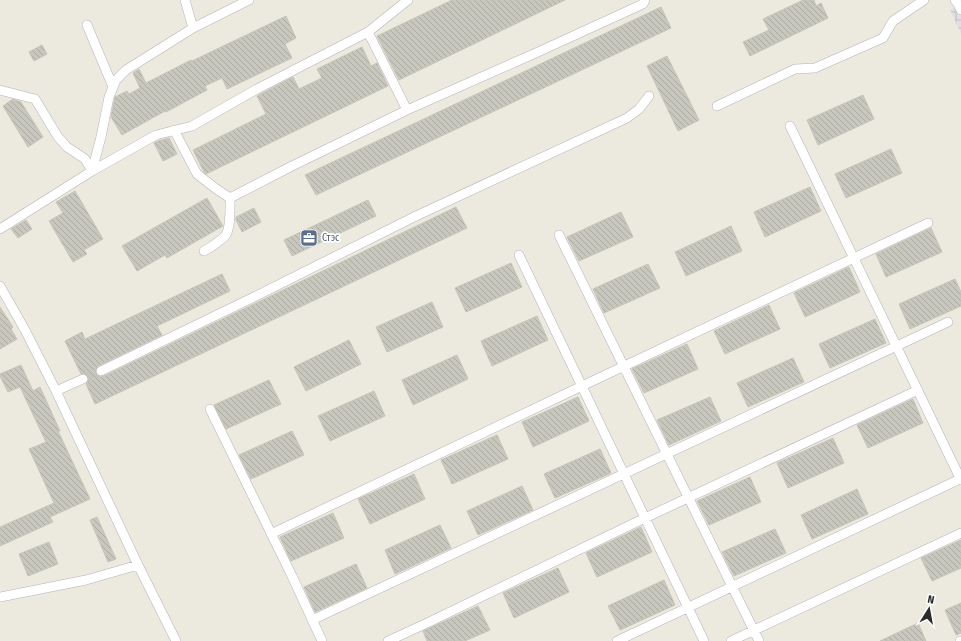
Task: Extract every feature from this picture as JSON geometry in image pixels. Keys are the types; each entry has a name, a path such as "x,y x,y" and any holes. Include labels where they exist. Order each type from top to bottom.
{"street":[{"path":"185,0 193,28"},
{"path":"92,171 109,98 116,80 126,70 193,28 249,0"},
{"path":"0,229 92,171 156,134 192,126 257,89 368,32 408,0"},
{"path":"230,198 407,110 643,4 645,0"},
{"path":"717,106 796,69 815,68 883,38 893,21 924,0"},
{"path":"955,0 961,10"},
{"path":"87,25 113,87"},
{"path":"368,32 407,110"},
{"path":"0,90 35,99 58,137 66,147 85,159 92,171"},
{"path":"101,371 422,213 627,118 639,109 649,96"},
{"path":"617,641 961,479 790,126"},
{"path":"174,130 197,174 230,198"},
{"path":"204,251 227,235 230,219 230,198"},
{"path":"271,534 928,223"},
{"path":"559,235 759,641"},
{"path":"519,255 704,641"},
{"path":"0,286 25,330 56,391 138,565 176,641"},
{"path":"312,620 896,345 948,322"},
{"path":"56,391 83,379"},
{"path":"388,641 918,390"},
{"path":"210,409 322,641"},
{"path":"731,641 961,533"},
{"path":"0,597 86,580 138,565"}],"shaded area":[{"path":"961,5 961,33 950,10"}],"building":[{"path":"452,0 565,0 399,80 377,36"},
{"path":"803,0 814,0 816,6 821,3 828,18 750,56 743,42 769,30 763,19"},
{"path":"661,7 671,28 316,195 305,175"},
{"path":"286,16 296,38 285,44 292,58 227,89 222,78 205,86 207,90 122,135 111,117 115,97 127,91 129,94 140,88 133,73 139,69 146,83 191,60 192,61"},
{"path":"42,45 47,54 34,61 29,52"},
{"path":"362,47 371,66 377,63 388,86 206,174 204,172 193,150 266,114 257,96 293,77 299,89 322,78 317,69"},
{"path":"667,56 699,120 678,131 647,66"},
{"path":"863,95 874,119 818,145 807,120"},
{"path":"13,99 21,102 43,137 28,147 3,106"},
{"path":"169,138 177,154 163,161 154,143"},
{"path":"891,149 902,173 846,198 835,174"},
{"path":"810,187 821,211 765,237 754,212"},
{"path":"75,191 103,239 84,250 87,254 73,262 49,221 63,213 56,202"},
{"path":"207,198 223,226 167,258 165,255 137,271 122,246"},
{"path":"368,200 376,216 292,256 284,240"},
{"path":"456,207 467,228 95,404 86,384 89,380 88,376 84,373 81,374 65,341 82,332 85,339 222,274 230,291 157,326 162,335 98,366 95,370 96,374 100,377 104,376"},
{"path":"254,208 261,222 242,232 236,217"},
{"path":"621,212 633,237 579,261 567,237"},
{"path":"26,220 32,229 18,238 11,229"},
{"path":"731,226 742,251 686,276 675,252"},
{"path":"931,228 942,252 886,277 876,254"},
{"path":"511,263 522,287 466,312 455,288"},
{"path":"648,264 660,288 604,313 593,289"},
{"path":"849,267 860,292 805,317 794,293"},
{"path":"955,279 961,292 961,306 910,329 899,304"},
{"path":"432,302 443,327 387,352 376,327"},
{"path":"769,305 780,329 725,354 714,331"},
{"path":"0,307 13,327 11,329 17,339 0,349"},
{"path":"537,316 548,340 492,366 481,341"},
{"path":"875,319 886,343 830,368 819,344"},
{"path":"349,340 361,364 306,391 294,367"},
{"path":"687,344 698,369 644,393 632,369"},
{"path":"457,355 468,379 413,405 402,380"},
{"path":"793,358 804,382 748,407 737,383"},
{"path":"21,365 33,391 40,387 60,431 58,431 90,499 50,517 53,522 0,546 0,527 54,503 29,449 46,442 20,387 8,392 0,376 0,374"},
{"path":"269,380 281,404 226,429 214,405"},
{"path":"374,391 385,416 330,441 318,416"},
{"path":"578,397 589,421 533,447 522,422"},
{"path":"710,397 721,421 669,445 657,420"},
{"path":"913,399 923,423 868,448 857,425"},
{"path":"292,431 304,455 251,479 239,455"},
{"path":"497,435 508,459 452,484 441,460"},
{"path":"833,438 844,463 788,488 777,463"},
{"path":"600,449 611,473 555,498 544,474"},
{"path":"414,474 425,499 370,524 358,499"},
{"path":"750,477 761,502 709,525 697,501"},
{"path":"522,486 533,510 478,535 467,511"},
{"path":"857,489 868,514 812,539 801,515"},
{"path":"333,513 344,538 291,561 280,537"},
{"path":"97,517 116,559 108,562 90,520"},
{"path":"440,525 451,548 395,574 385,550"},
{"path":"641,527 652,552 597,577 586,553"},
{"path":"775,529 786,553 734,576 722,552"},
{"path":"961,540 961,568 932,581 921,558"},
{"path":"49,542 58,564 28,576 19,554"},
{"path":"356,564 367,588 315,612 304,587"},
{"path":"558,568 569,592 514,618 503,593"},
{"path":"664,580 675,605 620,630 608,606"},
{"path":"961,603 961,633 956,635 945,610"},
{"path":"478,606 490,630 465,641 427,641 423,631"},
{"path":"918,623 926,641 880,641"}],"tunnel":[{"path":"83,379 101,371"}],"place":[{"name":"Стэс","path":"309,238"}]}
